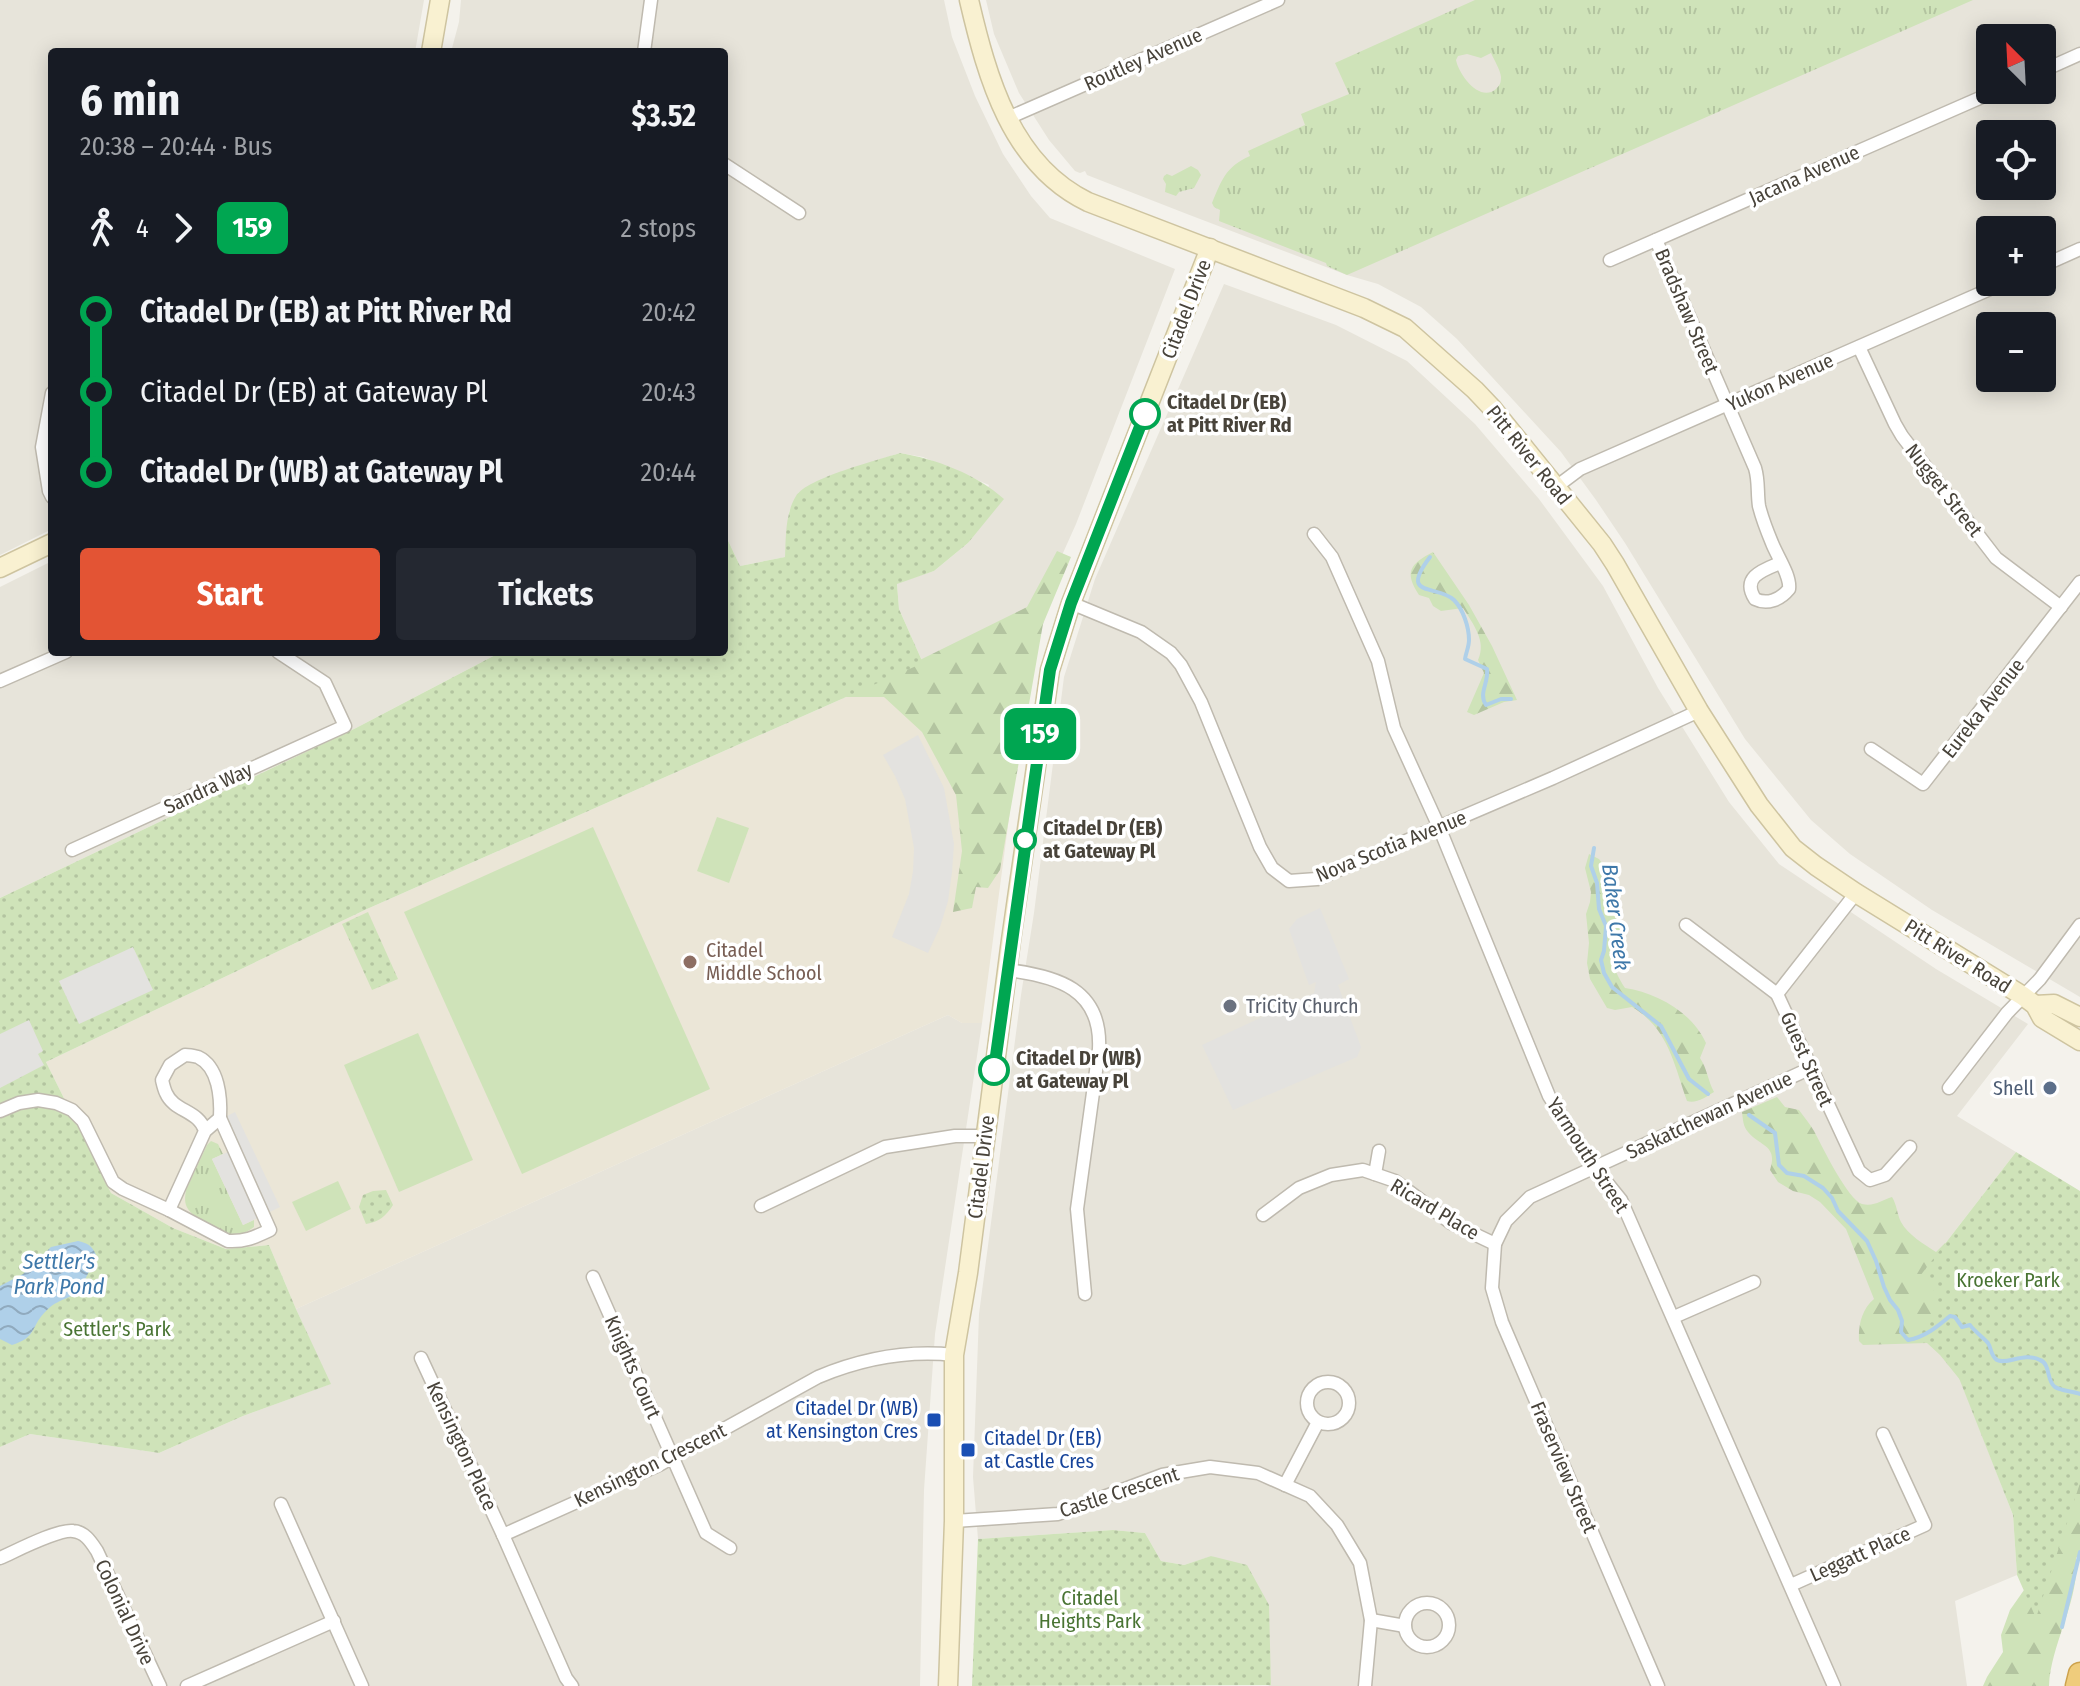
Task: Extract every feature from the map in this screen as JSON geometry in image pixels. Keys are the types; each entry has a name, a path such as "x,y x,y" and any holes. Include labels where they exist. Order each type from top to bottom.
{"highway":[{"path":"2077,1686 2080,1674"}],"main road":[{"path":"432,48 440,0"},
{"name":"Pitt River Road","path":"969,0 983,57 1008,118 1038,165 1056,182 1075,196 1103,209 1364,308 1405,328 1493,409 1615,564 1699,711 1759,805 1784,837 1804,857 1856,893 2029,1000 2042,1018 2080,1041"},
{"name":"Citadel Drive","path":"948,1686 954,1521 954,1355 968,1273 1045,699 1056,646 1071,603 1210,248"},
{"path":"0,568 48,545"},
{"name":"Pitt River Road","path":"2029,1000 2054,1004 2080,1017"}],"street":[{"path":"645,48 651,0"},
{"name":"Routley Avenue","path":"1008,118 1278,0"},
{"path":"2056,65 2080,54"},
{"name":"Jacana Avenue","path":"1610,260 1976,100"},
{"path":"728,167 799,213"},
{"name":"Bradshaw Street","path":"1656,240 1757,474 1759,506 1780,563"},
{"path":"2056,260 2080,249"},
{"name":"Yukon Avenue","path":"1556,487 1580,469 1976,295"},
{"name":"Nugget Street","path":"1859,347 1902,436 1996,558 2061,607"},
{"path":"48,415 42,447 48,485"},
{"name":"Yarmouth Street","path":"1314,534 1332,557 1378,661 1394,728 1439,827 1549,1096 1595,1168 1621,1200 1834,1686"},
{"name":"Eureka Avenue","path":"1871,749 1923,784 2080,582"},
{"name":"Nova Scotia Avenue","path":"1071,603 1141,632 1171,653 1181,665 1201,702 1260,847 1272,868 1289,881 1317,879 1561,775 1699,711"},
{"path":"0,681 57,656"},
{"name":"Sandra Way","path":"72,850 345,726 325,683 284,656"},
{"path":"1777,994 1856,893"},
{"name":"Guest Street","path":"1686,925 1777,994 1859,1171 1870,1180 1885,1175 1910,1147"},
{"path":"1949,1088 2002,1018 2029,1000 2040,979 2080,925"},
{"path":"1007,970 1064,983 1085,1002 1098,1028 1099,1049 1077,1209 1085,1294"},
{"path":"0,1111 19,1103 38,1100 72,1110 83,1121 113,1182 123,1189 228,1241 249,1240 270,1230 220,1118 221,1101 210,1068 200,1058 185,1055 170,1065 162,1080 166,1095 177,1108 203,1122 205,1131"},
{"name":"Saskatchewan Avenue","path":"1495,1244 1506,1221 1530,1197 1811,1068"},
{"path":"169,1210 205,1131 220,1118"},
{"path":"761,1206 885,1147 955,1136 984,1136"},
{"name":"Ricard Place","path":"1375,1174 1379,1151"},
{"name":"Ricard Place","path":"1263,1215 1299,1188 1331,1175 1363,1170 1395,1181 1451,1223 1495,1244"},
{"name":"Fraserview Street","path":"1495,1244 1492,1288 1502,1322 1658,1686"},
{"name":"Knights Court","path":"593,1277 706,1533 730,1548"},
{"path":"1674,1317 1754,1282"},
{"name":"Kensington Crescent","path":"503,1535 673,1458 818,1377 843,1367 927,1352 954,1355"},
{"name":"Kensington Place","path":"421,1358 503,1535"},
{"path":"1285,1485 1318,1422"},
{"name":"Leggatt Place","path":"1791,1585 1925,1525 1883,1434"},
{"name":"Castle Crescent","path":"954,1521 1058,1514 1162,1475 1210,1467 1258,1473 1310,1496 1337,1525 1360,1563 1371,1620 1365,1686"},
{"path":"281,1504 362,1686"},
{"name":"Colonial Drive","path":"0,1558 62,1532 83,1534 97,1551 160,1686"},
{"path":"503,1535 572,1686"},
{"path":"1371,1620 1405,1626"},
{"path":"187,1686 334,1621"}],"shaded area":[{"path":"0,0 424,0 416,48 48,48 48,531 0,555"},
{"path":"461,0 944,0 952,37 975,96 1003,154 1031,196 1050,218 1175,269 1076,524 1036,613 923,663 899,609 897,583 934,571 968,543 989,485 923,457 900,453 816,482 798,493 789,512 785,557 740,566 728,540 728,48 452,48"},
{"path":"986,0 2080,0 2080,997 1932,910 1850,854 1811,820 1745,739 1625,543 1561,452 1457,339 1421,307 1378,284 1187,214 1087,175 1085,171 1075,171 1049,140 1019,93 994,34"},
{"path":"1224,284 1336,325 1407,361 1475,424 1539,499 1603,586 1658,688 1729,802 1779,864 1936,969 2028,1024 1957,1116 2016,1152 1920,1276 2013,1515 2017,1575 1955,1601 1967,1686 1268,1686 1271,1684 1269,1651 1212,1556 1184,1565 1161,1561 1145,1533 1113,1530 978,1539 973,1477 979,1314 1064,677 1095,579"},
{"path":"48,563 48,656 493,656 356,728 0,898 0,587"},
{"name":"Citadel Middle School","path":"1036,613 982,1023 962,1023 948,1015 296,1309 269,1245 226,1249 173,1228 111,1193 46,1062 367,909"},
{"path":"918,735 944,788 954,844 948,901 928,953 892,937 909,894 914,848 905,799 883,755"},
{"path":"1320,908 1349,979 1338,985 1361,1047 1357,1057 1233,1110 1202,1045 1314,993 1316,982 1309,985 1289,929 1297,919"},
{"path":"133,947 153,990 79,1024 59,981"},
{"path":"948,1015 962,1023 982,1023 935,1334 924,1490 920,1686 0,1686 0,1447 30,1434 159,1453 243,1416 330,1384 296,1309"},
{"path":"29,1020 43,1051 38,1054 44,1065 0,1088 0,1034"},
{"path":"235,1112 280,1207 243,1225 212,1159 237,1148 223,1118"}],"green space":[{"path":"1475,0 1973,0 1347,275 1326,263 1219,221 1220,210 1212,203 1225,175 1250,156 1248,151 1305,125 1301,114 1349,94 1335,63","holes":["1491,53 1500,82 1496,89 1483,92 1471,85 1461,73 1456,60 1458,56 1467,54 1481,58"]},
{"path":"1191,166 1201,175 1194,188 1179,192 1176,196 1165,192 1164,176 1172,176"},
{"name":"Settler's Park","path":"900,453 955,469 981,482 1004,499 968,543 934,571 897,584 899,609 923,663 367,909 46,1062 111,1193 173,1228 226,1249 269,1245 331,1384 243,1416 159,1453 30,1434 0,1447 0,898 356,728 493,656 728,656 728,540 740,566 785,557 787,526 796,496 814,483"},
{"path":"1057,551 1071,557 1043,624 1000,870 988,888 976,887 972,908 953,912 962,851 956,795 922,732 884,697 845,697 1027,607"},
{"path":"1433,552 1469,605 1517,700 1474,715 1467,712 1484,673 1478,660 1480,639 1463,608 1441,611 1433,606 1429,598 1419,595 1414,587 1412,569"},
{"path":"717,817 749,828 729,883 697,871"},
{"path":"593,827 710,1089 522,1174 404,912"},
{"path":"1589,854 1599,859 1609,872 1614,886 1615,911 1624,936 1615,948 1613,961 1625,988 1661,999 1683,1013 1706,1043 1700,1058 1714,1092 1701,1100 1687,1101 1668,1048 1654,1025 1632,1007 1607,1008 1590,979 1586,914 1591,892 1585,868"},
{"path":"368,912 398,979 372,990 342,924"},
{"path":"418,1033 473,1160 399,1192 344,1065"},
{"path":"1777,1097 1785,1107 1799,1110 1856,1200 1870,1205 1892,1197 1901,1222 1912,1235 1936,1252 1945,1243 2080,1395 2080,1554 2076,1558 2074,1590 2049,1686 1983,1686 2003,1652 2001,1635 2010,1610 2029,1579 2020,1517 1965,1386 1940,1355 1927,1343 1863,1345 1859,1341 1862,1318 1874,1299 1846,1229 1820,1202 1778,1182 1770,1170 1770,1151 1744,1125 1742,1112"},
{"path":"211,1141 218,1144 223,1154 212,1159 243,1225 254,1220 254,1227 243,1234 230,1234 210,1225 191,1213 186,1204 186,1190"},
{"name":"Kroeker Park","path":"2016,1152 2080,1191 2080,1483 2036,1618 2017,1575 2013,1515 1955,1368 1916,1330 1933,1318 1939,1305 1934,1291 1920,1276"},
{"path":"338,1181 351,1209 306,1231 292,1202"},
{"path":"386,1190 393,1205 382,1218 366,1224 359,1207 363,1195"},
{"name":"Citadel Heights Park","path":"1113,1530 1145,1533 1161,1561 1184,1565 1211,1556 1247,1565 1269,1605 1271,1685 972,1686 978,1539"}],"water":[{"name":"Settler's Park Pond","path":"78,1241 89,1245 96,1255 78,1290 47,1310 30,1335 20,1342 12,1345 0,1339 0,1286 23,1274 51,1247"}],"waterway":[{"name":"Baker Creek","path":"1430,557 1421,570 1419,585 1447,595 1460,608 1469,635 1465,659 1487,669 1483,696 1486,705 1511,699"},
{"name":"Baker Creek","path":"1594,848 1591,866 1597,883 1599,909 1606,926 1601,960 1604,973 1612,987 1661,1026 1689,1079 1708,1094"},
{"name":"Baker Creek","path":"1749,1115 1775,1133 1779,1165 1787,1173 1804,1176 1823,1188 1838,1211 1867,1241 1884,1287 1898,1310 1902,1321 1901,1332 1908,1340 1925,1334 1950,1316 1955,1317 1962,1327 1970,1325 1987,1341 1997,1360 2028,1357 2040,1360 2046,1365 2055,1387 2080,1394"},
{"name":"Baker Creek","path":"2062,1627 2080,1552"}],"bus line":[{"name":"159","path":"994,1070 1050,670 1071,603 1145,414"}],"place":[{"name":"Citadel Dr (EB) at Pitt River Rd","path":"1145,414"},
{"name":"Citadel Dr (EB) at Gateway Pl","path":"1025,840"},
{"name":"Citadel Middle School","path":"690,962"},
{"name":"TriCity Church","path":"1230,1006"},
{"name":"Citadel Dr (WB) at Gateway Pl","path":"994,1070"},
{"name":"Shell","path":"2050,1088"},
{"name":"Citadel Dr (WB) at Kensington Cres","path":"934,1420"},
{"name":"Citadel Dr (EB) at Castle Cres","path":"968,1450"}]}
